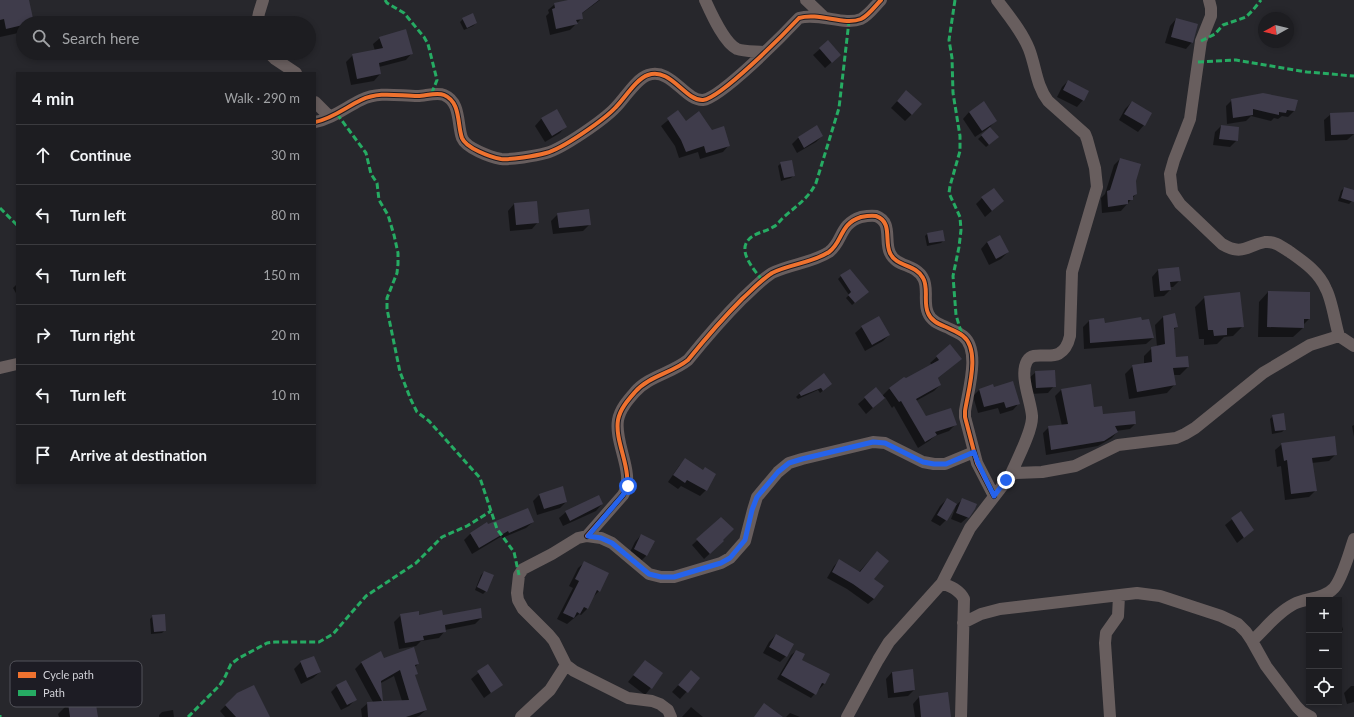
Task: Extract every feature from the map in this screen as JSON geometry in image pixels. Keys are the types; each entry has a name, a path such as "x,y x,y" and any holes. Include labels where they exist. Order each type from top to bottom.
{"street":[{"path":"258,16 263,0"},
{"path":"705,0 726,39 731,45 737,49 764,52"},
{"path":"806,0 824,17"},
{"path":"316,122 330,117 362,99 374,96 386,94 419,96 440,94 450,99 454,103 463,139 471,148 501,159 546,153 563,146 609,113 641,79 648,75 660,74 670,79 692,96 702,100 709,98 718,93 799,18 813,16 849,21 855,20 866,15 881,0"},
{"path":"847,717 889,642 942,583 970,528 1010,476 1030,427 1032,416 1025,377 1025,367 1028,360 1033,356 1056,355 1063,352 1067,346 1070,336 1072,272 1097,187 1095,168 1085,134 1043,95 1028,47 997,0"},
{"path":"1209,0 1211,16 1201,42 1190,119 1170,174 1172,192 1180,204 1222,244 1230,249 1239,251 1266,242 1275,243 1308,265 1320,277 1327,289 1339,336 1354,346"},
{"path":"276,60 294,72"},
{"path":"316,103 330,117"},
{"path":"588,536 627,489 628,480 618,434 618,420 621,410 636,391 649,381 681,366 727,314 762,280 772,273 817,258 830,251 846,226 859,218 868,216 878,217 885,224 888,230 888,248 894,259 912,267 924,278 926,284 926,309 931,319 962,335 968,341 971,348 972,362 965,411 966,425 978,463 994,496"},
{"path":"1010,476 1015,474 1042,472 1075,466 1118,445 1176,438 1195,428 1264,373 1310,345 1339,336"},
{"path":"0,368 16,364"},
{"path":"671,717 668,710 660,704 652,701 628,698 574,671 566,665 549,635 523,609 518,600 517,592 519,575 523,569 578,538 588,536 601,538 612,543 649,574 661,577 674,577 721,563 730,558 745,540 752,510 757,497 778,472 789,463 873,442 885,443 923,462 934,464 946,464 974,452"},
{"path":"1252,641 1284,609 1295,603 1326,594 1334,588 1354,539"},
{"path":"942,583 957,590 964,599 961,717"},
{"path":"963,623 981,614 1000,609 1137,593 1148,594 1220,616 1238,624 1246,632 1266,666 1302,712 1311,717"},
{"path":"1110,717 1105,643 1106,633 1118,616 1119,596"},
{"path":"521,717 550,690 566,665"}],"building":[{"path":"0,0 29,0 32,16 16,16 16,27 6,29 4,19 0,20"},
{"path":"568,0 599,0 582,13 583,19 576,20 578,24 556,29 552,9 555,8 554,3"},
{"path":"473,13 477,23 467,28 462,18"},
{"path":"1176,18 1198,24 1193,43 1171,37"},
{"path":"406,29 413,54 379,63 381,74 357,79 352,54 383,48 379,37"},
{"path":"828,40 841,55 832,63 819,48"},
{"path":"1068,80 1089,91 1084,101 1063,90"},
{"path":"906,90 922,104 912,115 897,101"},
{"path":"1263,93 1298,100 1295,111 1287,110 1286,113 1279,112 1279,115 1253,109 1253,115 1233,118 1231,99"},
{"path":"984,101 997,121 982,131 969,112"},
{"path":"1132,101 1152,113 1145,126 1124,114"},
{"path":"557,109 567,127 552,136 541,118"},
{"path":"678,110 686,121 699,111 712,130 724,126 730,146 706,153 704,146 686,152 681,140 667,118"},
{"path":"1354,112 1354,134 1331,135 1330,113"},
{"path":"817,125 823,136 804,148 798,137"},
{"path":"1221,125 1239,127 1238,141 1219,139"},
{"path":"990,127 999,137 989,145 981,135"},
{"path":"1120,158 1141,164 1136,181 1137,194 1133,196 1133,200 1128,200 1128,204 1108,207 1107,191 1110,190"},
{"path":"792,160 795,176 784,178 780,162"},
{"path":"1344,187 1354,190 1354,202 1341,198"},
{"path":"994,188 1004,201 992,211 981,197"},
{"path":"537,201 539,223 516,225 514,203"},
{"path":"589,209 591,225 559,228 557,213"},
{"path":"943,230 945,241 929,243 927,233"},
{"path":"1000,235 1009,252 996,259 987,242"},
{"path":"1179,267 1181,281 1170,282 1171,290 1160,291 1158,269"},
{"path":"850,269 869,292 855,303 848,295 851,292 840,275"},
{"path":"1268,291 1310,292 1310,319 1304,319 1304,328 1267,327"},
{"path":"1240,292 1244,327 1227,328 1227,335 1214,336 1213,330 1208,330 1204,296"},
{"path":"1175,313 1178,327 1174,328 1176,357 1188,356 1189,367 1173,368 1176,385 1137,392 1132,365 1152,362 1151,347 1165,344 1163,316"},
{"path":"879,316 890,335 872,345 861,326"},
{"path":"1141,317 1142,320 1149,319 1154,338 1090,343 1089,320 1104,318 1105,323"},
{"path":"950,344 962,359 938,378 941,385 916,399 926,416 951,408 957,425 935,432 937,435 925,442 901,401 899,402 889,388 904,377 906,378 939,360 936,356"},
{"path":"1055,370 1056,387 1036,388 1035,371"},
{"path":"824,373 832,384 823,391 821,388 801,396 799,393"},
{"path":"1013,381 1020,404 1006,408 1004,402 984,407 979,389 993,384 994,387"},
{"path":"1091,384 1094,407 1102,406 1103,414 1135,411 1136,424 1115,426 1118,432 1104,441 1051,450 1048,426 1068,424 1061,389"},
{"path":"876,387 885,398 873,408 864,397"},
{"path":"1284,413 1286,430 1275,431 1272,415"},
{"path":"1335,436 1337,455 1312,458 1317,491 1291,494 1287,460 1284,461 1281,443"},
{"path":"685,458 703,470 705,467 716,474 707,491 687,480 685,483 673,475"},
{"path":"563,486 567,502 544,509 539,494"},
{"path":"599,495 603,504 570,521 565,511"},
{"path":"947,498 957,504 947,521 937,515"},
{"path":"962,498 977,504 969,518 956,513"},
{"path":"528,508 534,522 509,533 508,531 479,548 470,533 487,522 488,524"},
{"path":"1241,511 1254,530 1244,538 1231,518"},
{"path":"721,517 734,529 710,554 696,539"},
{"path":"641,534 655,541 647,556 634,549"},
{"path":"877,551 889,561 874,579 884,586 874,599 853,584 832,572 839,559 860,572"},
{"path":"584,561 609,573 600,592 597,590 588,609 584,607 580,614 577,612 574,618 563,613 579,581 575,579"},
{"path":"484,571 494,575 487,592 477,587"},
{"path":"481,608 482,618 445,625 446,632 423,636 424,640 405,643 400,614 419,611 419,615 442,610 443,615"},
{"path":"165,614 166,631 154,632 152,615"},
{"path":"776,634 794,644 787,657 769,647"},
{"path":"414,647 419,664 415,665 418,674 415,675 427,710 406,717 368,717 367,702 382,701 361,662 381,651 384,658","holes":["400,670 409,700 383,701 381,681"]},
{"path":"796,650 805,654 802,660 830,674 825,684 822,683 816,695 781,675"},
{"path":"314,656 321,672 307,678 300,661"},
{"path":"645,660 663,673 652,689 633,675"},
{"path":"488,664 503,685 491,693 477,671"},
{"path":"913,669 915,690 894,693 892,672"},
{"path":"691,670 700,678 688,693 678,685"},
{"path":"346,680 357,700 347,705 336,685"},
{"path":"254,685 270,717 236,717 225,705 237,693"},
{"path":"948,692 951,717 921,717 919,696"},
{"path":"764,703 783,717 754,717"},
{"path":"69,707 96,707 98,717 70,717"}],"marked path":[{"path":"385,0 387,3 404,13 428,44 437,80 431,95"},
{"path":"955,0 949,40 952,58 953,93 960,136 960,151 949,193 960,217 961,230 959,247 953,276 956,315 962,335"},
{"path":"1201,41 1215,34 1223,25 1246,17 1261,0"},
{"path":"762,280 750,264 745,252 745,246 753,236 776,225 806,197 816,183 839,108 849,21"},
{"path":"1198,62 1236,60 1307,72 1354,76"},
{"path":"337,114 366,153 371,174 377,183 379,200 388,215 394,235 398,253 398,264 397,273 387,298 387,309 400,372 411,400 417,412 429,421 480,478 497,529 514,552 519,575"},
{"path":"0,208 16,224"},
{"path":"188,717 219,686 231,664 239,658 267,643 319,642 333,634 366,596 416,563 442,537 467,526 491,511"}],"cycle path":[{"path":"316,122 333,116 368,97 382,95 418,96 441,94 449,98 456,108 462,138 464,142 473,149 501,159 546,153 562,146 593,126 610,113 639,80 648,75 656,74 664,76 696,99 703,100 712,97 723,89 767,50 799,18 815,17 854,21 867,15 881,0"},
{"path":"587,536 623,495 626,487 626,468 619,439 618,420 622,408 627,401 647,382 688,360 735,306 768,276 779,270 815,259 829,252 837,243 849,224 861,217 868,216 876,216 885,223 888,248 893,258 920,273 926,286 926,304 931,318 963,336 968,342 971,351 972,371 965,417 977,463 994,496"}],"route":[{"path":"628,486 623,495 588,536 601,538 612,543 649,574 661,577 674,577 721,563 730,558 745,540 752,510 757,497 778,472 789,463 802,459 873,442 885,443 923,462 934,464 946,464 974,452 982,474 994,496 1006,480"}]}
